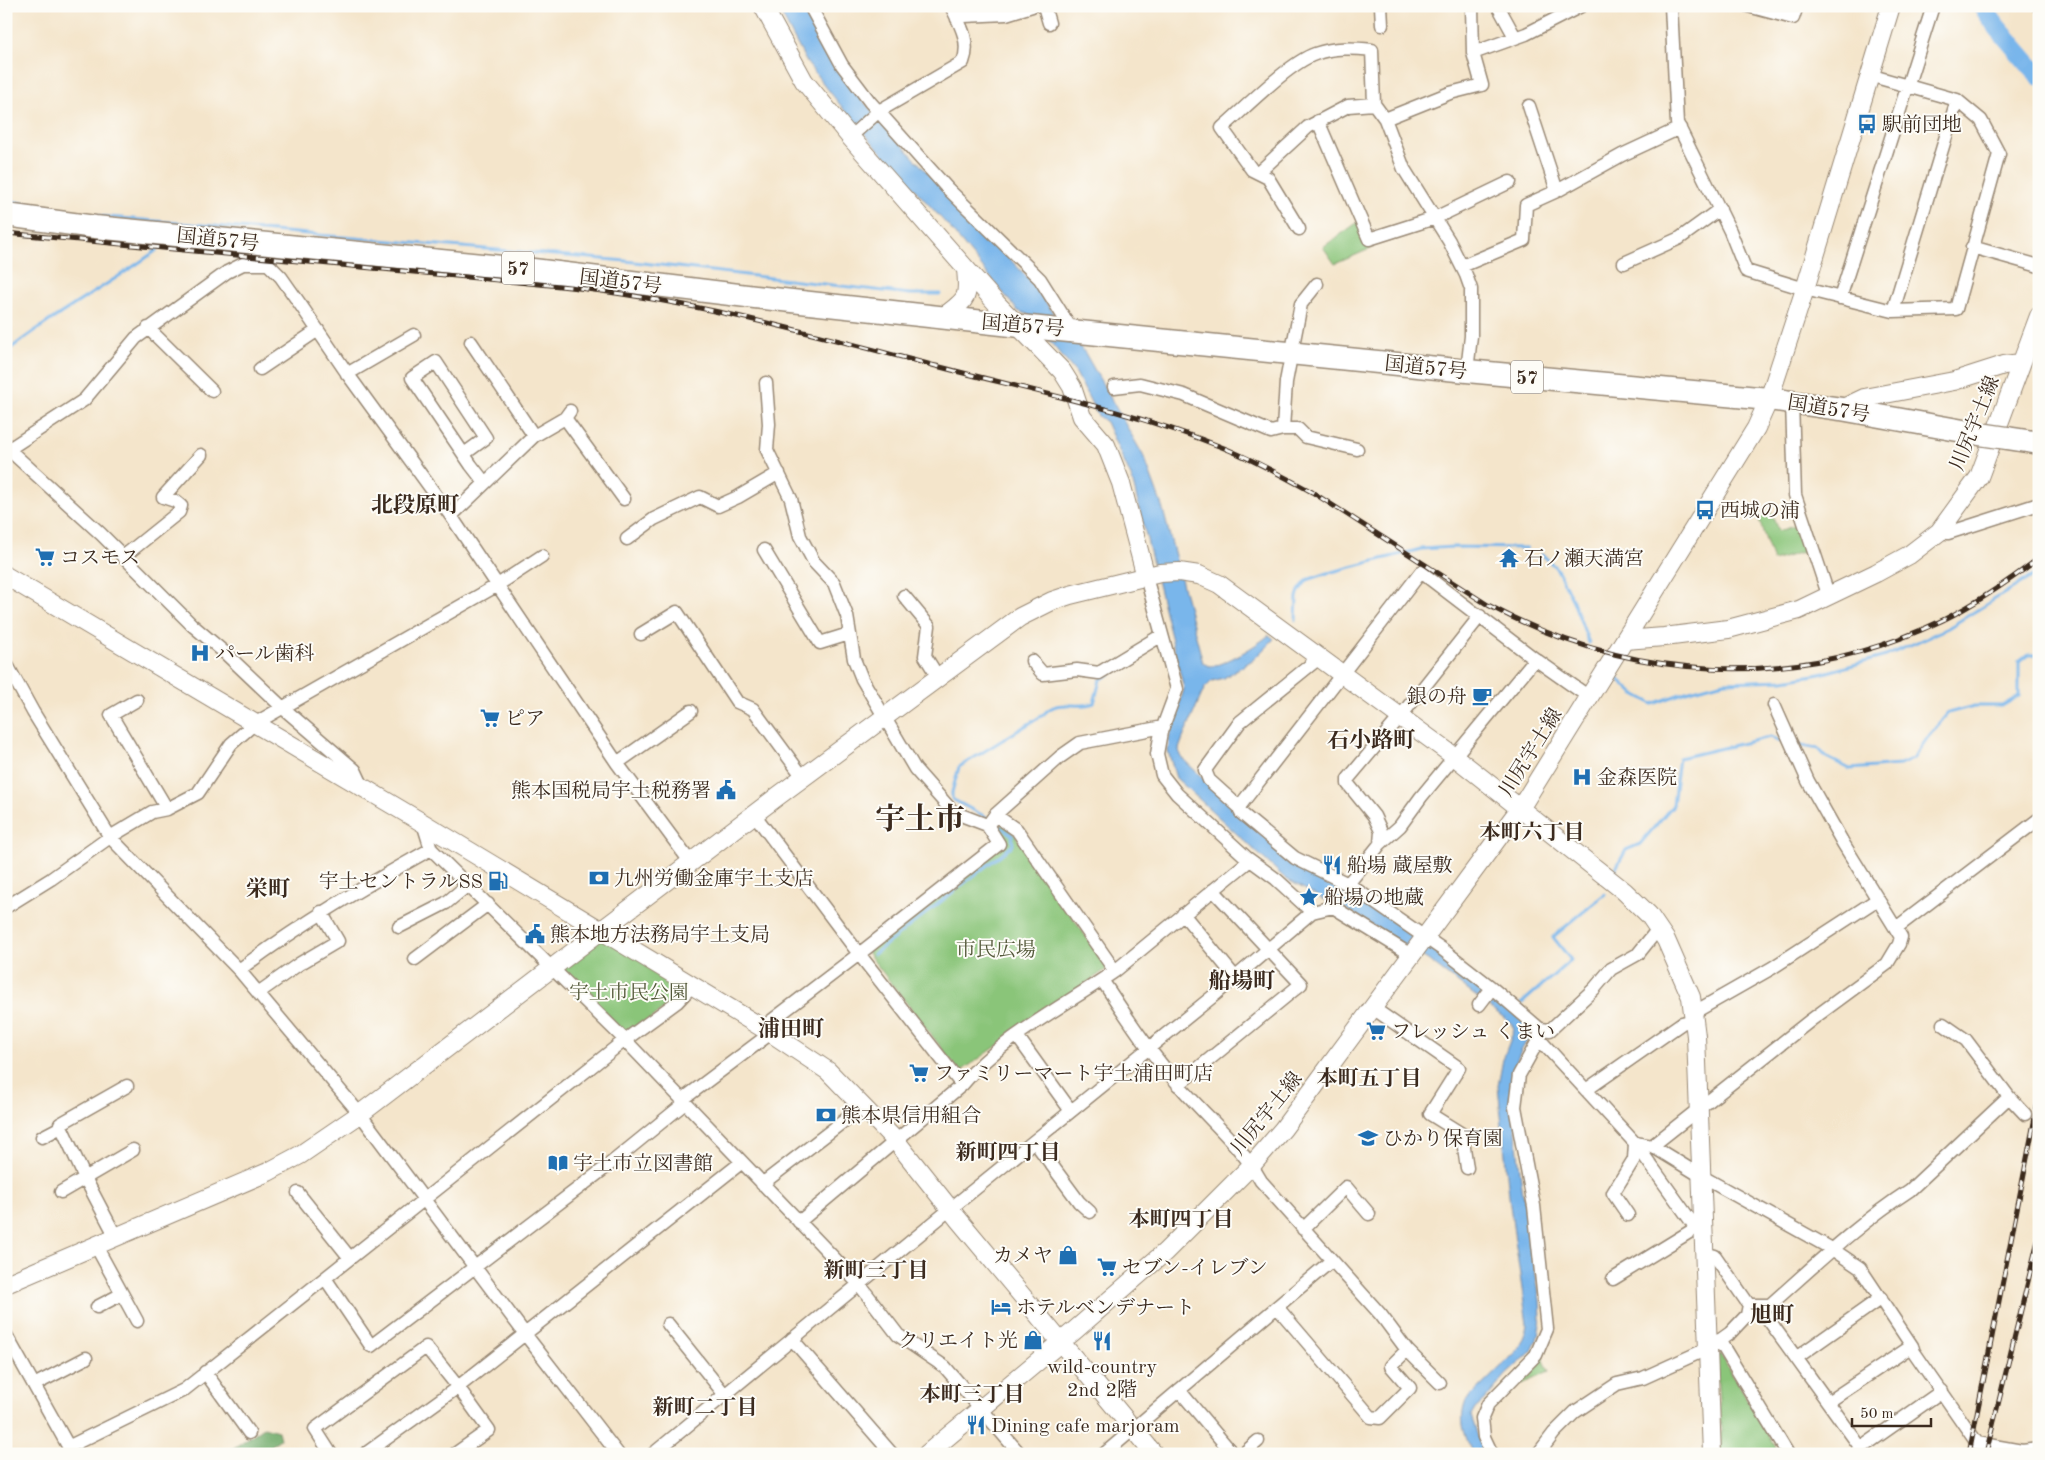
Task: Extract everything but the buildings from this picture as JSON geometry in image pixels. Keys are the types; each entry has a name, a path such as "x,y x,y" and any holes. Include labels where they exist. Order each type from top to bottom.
{"highway":[{"name":"国道57号","path":"6,215 95,227 534,270 755,297 1024,326 1467,371 1769,399 2039,442"}],"street":[{"path":"763,6 804,81 853,134 966,269 1024,326 1062,371 1072,387 1082,418 1106,445 1153,575 1162,635 1177,689 1163,727 1157,754 1162,775 1177,794 1250,860 1276,879 1312,912"},
{"path":"810,6 842,65 878,112 947,188 1040,279 1072,330"},
{"path":"853,134 878,112 963,62 967,45 951,6"},
{"path":"957,19 964,16 1006,14 1032,6"},
{"path":"1044,6 1049,23"},
{"path":"1381,6 1382,24"},
{"path":"1384,119 1450,93 1482,85 1474,53 1472,6"},
{"path":"1498,6 1515,38"},
{"path":"1671,6 1677,123 1720,210 1746,271 1804,289 1893,311 1956,309 1999,154 1981,120 1957,100 1869,74"},
{"path":"1748,6 1793,18 1797,6"},
{"path":"1625,640 1756,428 1769,399 1890,6"},
{"path":"1840,298 1933,6"},
{"path":"1474,53 1515,38 1574,8"},
{"path":"1299,229 1268,178 1252,170 1222,128 1294,66 1314,54 1347,48 1372,50 1374,104 1384,119 1404,169 1436,218 1462,266 1471,289 1471,336 1467,371"},
{"path":"1893,311 1957,100"},
{"path":"1258,173 1308,126 1348,106 1374,104"},
{"path":"1529,106 1556,192"},
{"path":"1318,121 1369,239 1436,218 1510,182"},
{"path":"1462,266 1524,240 1526,205 1556,192 1622,155 1680,128"},
{"path":"1624,263 1680,238 1720,210"},
{"path":"1972,247 2039,266"},
{"path":"364,788 355,770 282,708 224,652 192,625 8,448 84,400 136,338 226,272 243,264 268,264 281,277 347,374 451,516 496,586 617,763 691,863"},
{"path":"943,317 963,302 968,290 966,269"},
{"path":"1283,429 1286,382 1301,304 1317,284"},
{"name":"川尻宇土線","path":"927,1454 1165,1252 1252,1165 1283,1129 1521,808 1625,640 1728,629 1799,610 1909,555 1939,532 1979,477 2039,316"},
{"path":"148,328 212,391"},
{"path":"260,369 318,330"},
{"path":"347,374 414,335"},
{"path":"471,342 534,436"},
{"path":"464,454 486,438 436,362 412,378 464,454 485,483"},
{"path":"1841,410 1864,398 1954,381 2004,365 2021,363"},
{"path":"766,383 769,424 767,450 792,499 800,536 814,562 834,583 847,616 854,660 884,717 915,769 953,812 991,820 1017,830 1115,971"},
{"path":"1114,387 1140,384 1184,395 1270,432 1283,429 1298,429 1306,437 1357,449"},
{"path":"1792,402 1794,495 1829,596"},
{"path":"451,516 534,436 568,414 624,499"},
{"path":"123,557 179,512 180,506 175,501 163,497 201,455"},
{"path":"627,540 654,519 700,498 718,506 738,497 779,473"},
{"path":"1939,532 1948,533 2039,504"},
{"path":"764,550 820,643 850,634"},
{"path":"6,906 51,879 110,837 152,812 167,809 198,793 231,744 254,724 496,586 542,556"},
{"path":"6,1284 268,1172 300,1155 360,1114 754,814 1005,626 1044,605 1070,595 1153,575 1178,572 1199,575 1219,584 1455,757 1624,890 1649,915 1658,929 1682,975 1691,997 1694,1017 1701,1176 1699,1228 1704,1253 1714,1344 1712,1454"},
{"path":"1239,807 1421,572 1535,659 1590,697"},
{"path":"6,576 423,823 766,1030 828,1071 896,1141 950,1209 1154,1454"},
{"path":"904,596 929,626 925,656 938,677"},
{"path":"641,634 677,612 738,702 753,708 803,778"},
{"path":"1380,844 1381,831 1374,816 1348,784 1348,779 1480,616"},
{"path":"1032,661 1043,674 1077,670 1099,673 1162,635"},
{"path":"1318,658 1240,722 1205,770 1209,780 1239,807 1241,813 1295,858 1348,884 1418,946"},
{"path":"1348,884 1380,844 1400,826 1421,797 1535,659"},
{"path":"6,663 110,837 239,970 360,1114 525,1334 618,1454"},
{"path":"138,700 111,715 167,809"},
{"path":"1652,1146 1811,1020 1887,964 1901,937 1843,843 1808,781 1774,705"},
{"path":"617,763 691,712"},
{"path":"991,820 1060,757 1080,743 1163,727"},
{"path":"754,814 859,954 962,1084"},
{"path":"1896,928 2039,819"},
{"path":"325,1278 371,1346 605,1168 766,1030 999,844 991,820"},
{"path":"423,823 431,848 625,1040 859,1284 898,1335 945,1367 1020,1454"},
{"path":"239,970 280,939 321,912 431,848"},
{"path":"799,1222 962,1084 973,1071 1017,1036 1115,971 1250,860"},
{"path":"399,927 446,903 469,884"},
{"path":"1178,1085 1301,984 1213,890"},
{"path":"1586,1090 1682,1023 1772,968 1878,899"},
{"path":"415,959 488,904"},
{"path":"653,1454 1312,912 1333,907 1418,946 1492,988 1539,1034 1586,1090 1635,1143 1699,1228"},
{"path":"258,993 299,964 338,941 321,912"},
{"path":"1184,914 1235,977"},
{"path":"1492,1454 1484,1437 1482,1418 1488,1404 1536,1354 1546,1329 1534,1206 1515,1107 1519,1075 1539,1034 1550,1030 1594,989 1612,969 1638,954 1658,929"},
{"path":"1102,980 1149,1048 1178,1085 1252,1165 1261,1182 1381,1316 1407,1350 1440,1383"},
{"path":"6,1335 70,1451 184,1390 625,1040 678,1002 692,986"},
{"path":"1479,1005 1492,988"},
{"path":"1373,1008 1459,1068 1430,1114 1462,1134 1467,1168"},
{"path":"1943,1024 1966,1040 2025,1114"},
{"path":"1017,1036 1072,1111"},
{"path":"42,1138 61,1127 60,1124 127,1086"},
{"path":"1753,1305 1770,1305 1832,1250 1910,1190 2009,1096"},
{"path":"762,1184 862,1107"},
{"path":"61,1127 116,1237"},
{"path":"1034,1141 1079,1202 1090,1212"},
{"path":"1635,1143 1652,1146 1860,1268 1912,1346 1914,1352 1977,1443 2022,1453 2039,1449"},
{"path":"1628,1215 1613,1193 1634,1159 1635,1143"},
{"path":"61,1192 133,1150"},
{"path":"365,1454 458,1387 742,1162"},
{"path":"1303,1229 1346,1187 1369,1214"},
{"path":"298,1193 350,1258"},
{"path":"1613,1279 1699,1228"},
{"path":"96,1246 137,1321"},
{"path":"1704,1253 1715,1256 1796,1358 1861,1448 1942,1391"},
{"path":"1104,1454 1330,1260"},
{"path":"97,1308 122,1294"},
{"path":"1796,1358 1881,1298"},
{"path":"1538,1454 1554,1433 1575,1412 1617,1384 1642,1378 1714,1344 1730,1333 1747,1315 1753,1305"},
{"path":"1277,1307 1371,1417 1380,1418 1410,1388 1391,1366 1407,1350"},
{"path":"668,1324 725,1395"},
{"path":"792,1339 892,1454"},
{"path":"1714,1344 1788,1454"},
{"path":"1828,1402 1912,1346"},
{"path":"331,1454 315,1429 426,1347 458,1387 488,1430 455,1454"},
{"path":"34,1385 86,1358"},
{"path":"206,1372 249,1432"},
{"path":"1179,1390 1233,1454"},
{"path":"1244,1454 1258,1442"}],"green space":[{"path":"1361,220 1372,248 1335,264 1323,247"},
{"path":"1771,512 1778,531 1804,523 1812,549 1773,561 1758,517"},
{"name":"市民広場","path":"997,825 1004,825 1015,835 1108,968 960,1072 867,952 1002,845 995,831"},
{"name":"宇土市民公園","path":"600,931 692,986 625,1040 552,969"},
{"path":"1720,1354 1780,1454 1720,1454 1721,1431 1716,1357"},
{"path":"1542,1355 1549,1372 1522,1384 1519,1372"},
{"path":"264,1427 278,1431 280,1439 270,1446 277,1454 225,1454"}],"water":[{"path":"777,6 802,6 833,62 855,92 933,179 1029,279 1085,353 1144,457 1162,506 1203,663 1209,666 1216,665 1241,654 1269,635 1274,639 1254,659 1224,678 1212,681 1204,689 1179,749 1180,756 1256,830 1301,866 1347,893 1355,894 1467,976 1532,1029 1517,1060 1514,1073 1514,1093 1519,1160 1540,1300 1541,1319 1537,1340 1532,1351 1506,1375 1475,1409 1471,1416 1484,1454 1473,1454 1465,1434 1463,1415 1466,1401 1519,1349 1525,1336 1527,1324 1510,1205 1498,1086 1503,1059 1514,1030 1511,1023 1428,960 1340,905 1323,899 1286,879 1176,778 1168,751 1169,738 1184,689 1132,479 1106,422 1098,416 1076,373 1027,314 1018,311 950,228 853,121 807,63"}],"waterway":[{"path":"1982,6 1997,27 2039,76"},
{"path":"6,200 67,212"},
{"path":"85,215 626,261 910,294 940,294"},
{"path":"6,352 43,325 157,250"},
{"path":"1296,620 1299,591 1307,580 1328,573 1421,549 1453,547 1527,548"},
{"path":"1542,554 1557,569 1573,601 1589,643"},
{"path":"1612,673 1633,693 1653,704 1686,692 1724,682 1784,680 1820,674 1886,656 1948,628 2039,572"},
{"path":"1797,745 1819,749 1826,757 1850,769 1900,765 1913,759 1948,713 1974,706 2002,706 2019,696 2019,662 2028,655 2039,655"},
{"path":"988,818 952,799 959,767 1055,707 1094,703 1100,680 1128,663"},
{"path":"1615,870 1626,850 1640,844 1673,805 1679,758 1770,737 1785,743"},
{"path":"874,954 1013,845 1012,835 998,825"},
{"path":"1522,1003 1571,960 1553,937 1605,894"}],"railway":[{"path":"6,233 560,286 655,299 796,330 1118,412 1224,448 1279,474 1312,492 1488,605 1543,631 1599,650 1656,663 1714,668 1772,667 1830,659 1887,643 1943,620 1992,591 2039,558"},
{"path":"1969,1454 2039,1097"},
{"path":"1986,1454 2039,1236"}],"place":[{"name":"駅前団地","path":"1867,124"},
{"name":"西城の浦","path":"1705,510"},
{"name":"コスモス","path":"45,557"},
{"name":"石ノ瀬天満宮","path":"1509,558"},
{"name":"パール歯科","path":"200,653"},
{"name":"銀の舟","path":"1482,696"},
{"name":"ピア","path":"490,718"},
{"name":"金森医院","path":"1582,777"},
{"name":"熊本国税局宇土税務署","path":"726,790"},
{"name":"船場 蔵屋敷","path":"1332,865"},
{"name":"九州労働金庫宇土支店","path":"599,878"},
{"name":"宇土セントラルSS","path":"498,881"},
{"name":"船場の地蔵","path":"1309,897"},
{"name":"熊本地方法務局宇土支局","path":"535,934"},
{"name":"フレッシュ くまい","path":"1376,1031"},
{"name":"ファミリーマート宇土浦田町店","path":"919,1073"},
{"name":"熊本県信用組合","path":"826,1115"},
{"name":"ひかり保育園","path":"1368,1138"},
{"name":"宇土市立図書館","path":"558,1163"},
{"name":"カメヤ","path":"1068,1255"},
{"name":"セブン-イレブン","path":"1107,1267"},
{"name":"ホテルベンデナート","path":"1001,1307"},
{"name":"クリエイト光","path":"1033,1340"},
{"name":"wild-country 2nd 2階","path":"1102,1341"},
{"name":"Dining cafe marjoram","path":"976,1425"}],"district":[{"name":"北段原町","path":"415,504"},
{"name":"石小路町","path":"1371,739"},
{"name":"宇土市","path":"920,819"},
{"name":"本町六丁目","path":"1532,832"},
{"name":"栄町","path":"268,888"},
{"name":"船場町","path":"1242,980"},
{"name":"浦田町","path":"791,1028"},
{"name":"本町五丁目","path":"1369,1078"},
{"name":"新町四丁目","path":"1008,1152"},
{"name":"本町四丁目","path":"1181,1219"},
{"name":"新町三丁目","path":"876,1270"},
{"name":"旭町","path":"1772,1314"},
{"name":"本町三丁目","path":"972,1394"},
{"name":"新町二丁目","path":"705,1407"}]}
